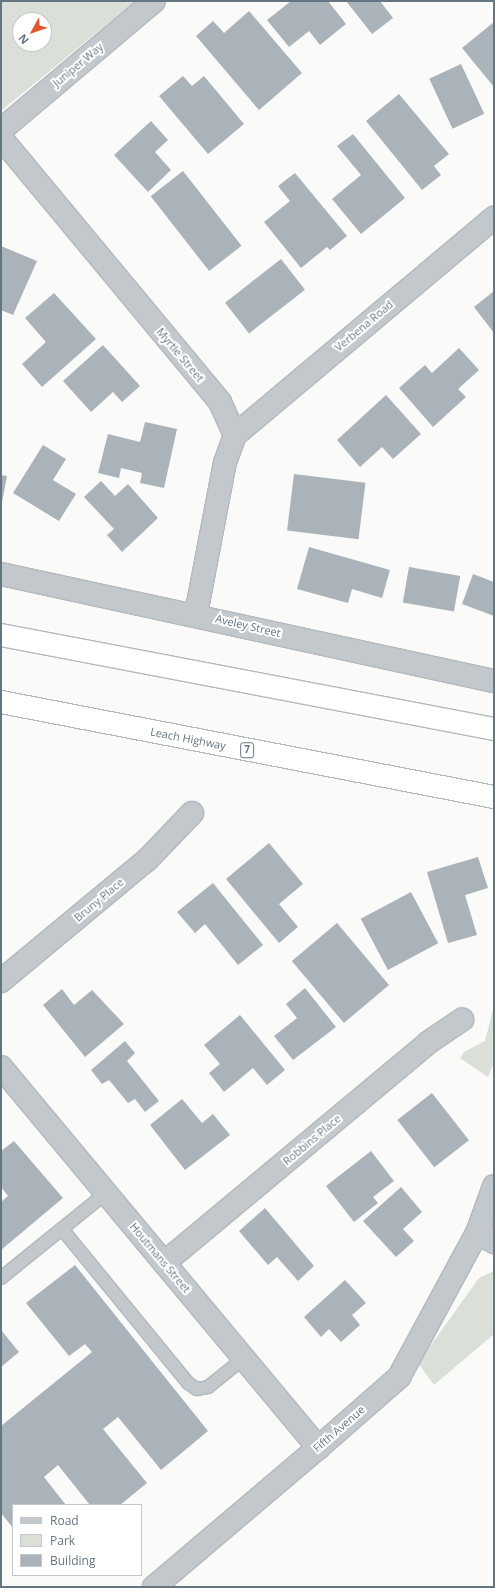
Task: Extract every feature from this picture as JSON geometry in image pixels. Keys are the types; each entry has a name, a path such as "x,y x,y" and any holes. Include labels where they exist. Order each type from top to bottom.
{"highway":[{"path":"1,635 488,730"},
{"name":"Leach Highway","path":"1,702 493,798"}],"street":[{"name":"Juniper Way","path":"1,130 154,1"},
{"name":"Myrtle Street","path":"1,138 220,402 235,435"},
{"name":"Verbena Road","path":"235,435 494,218"},
{"path":"196,614 225,462 235,435"},
{"name":"Aveley Street","path":"1,574 196,614 494,681"},
{"name":"Bruny Place","path":"1,981 147,860 192,812"},
{"name":"Robbins Place","path":"164,1263 429,1042 462,1020"},
{"name":"Houtmans Street","path":"1,1067 318,1448"},
{"name":"Fifth Avenue","path":"154,1587 399,1377 486,1237 494,1186"}],"lane":[{"path":"1,1278 106,1193"},
{"path":"62,1229 188,1383 197,1388 208,1387 243,1359"}],"green space":[{"path":"1,1 135,1 1,111"},
{"path":"494,1006 494,1062 488,1077 460,1058 464,1052 485,1041"},
{"path":"494,1271 494,1334 434,1385 418,1363 479,1278"}],"building":[{"path":"291,1 328,1 346,24 320,45 309,31 289,47 267,20"},
{"path":"346,1 380,1 393,18 372,34"},
{"path":"249,11 302,73 259,110 196,36 213,21 224,33"},
{"path":"494,22 494,87 462,48"},
{"path":"461,64 484,114 453,129 429,79"},
{"path":"183,76 192,86 204,76 244,124 208,154 159,96"},
{"path":"399,94 449,154 434,166 441,175 422,190 366,121"},
{"path":"151,121 168,140 155,152 171,170 148,192 114,155"},
{"path":"353,134 405,198 361,234 332,199 361,175 337,146"},
{"path":"183,171 241,246 209,271 151,196"},
{"path":"295,173 347,236 330,250 327,247 301,268 264,222 290,201 278,186"},
{"path":"1,246 37,261 13,315 1,310"},
{"path":"281,259 305,290 249,333 225,303"},
{"path":"494,291 494,333 474,307"},
{"path":"54,293 96,339 42,387 22,364 46,342 25,318"},
{"path":"103,345 140,386 122,402 113,392 91,412 63,381"},
{"path":"459,348 479,370 458,389 466,397 433,427 399,388 425,365 432,373"},
{"path":"386,395 421,434 393,459 382,447 360,467 337,440"},
{"path":"145,422 177,429 164,488 140,483 142,473 121,468 119,478 98,473 108,434 140,442"},
{"path":"43,445 66,459 53,480 76,494 59,521 13,493"},
{"path":"294,474 365,483 359,539 287,531"},
{"path":"1,475 7,476 2,502 1,502"},
{"path":"101,481 115,496 128,484 158,518 122,552 107,535 114,529 84,497"},
{"path":"309,547 390,570 382,598 352,589 348,603 297,589"},
{"path":"409,567 460,576 454,611 403,602"},
{"path":"473,574 494,582 494,616 462,604"},
{"path":"269,843 303,884 279,904 298,927 279,943 226,879"},
{"path":"478,857 488,888 465,895 477,935 448,943 427,872"},
{"path":"213,883 263,945 238,965 205,924 195,933 177,912"},
{"path":"411,892 438,943 388,970 361,919"},
{"path":"337,923 389,985 344,1023 292,961"},
{"path":"305,988 336,1027 293,1060 274,1036 297,1018 286,1004"},
{"path":"62,989 74,1005 92,990 124,1024 85,1057 43,1005"},
{"path":"240,1015 285,1070 267,1085 253,1068 224,1092 209,1073 220,1064 204,1045"},
{"path":"125,1041 135,1053 127,1061 159,1101 145,1112 135,1099 128,1103 109,1080 102,1084 91,1070"},
{"path":"432,1093 469,1140 434,1167 397,1120"},
{"path":"182,1099 202,1123 213,1114 230,1135 185,1170 150,1125"},
{"path":"14,1141 63,1198 1,1250 1,1202 8,1196 1,1187 1,1151"},
{"path":"371,1151 394,1181 373,1197 378,1203 354,1222 326,1186"},
{"path":"401,1187 422,1212 403,1229 414,1241 396,1257 363,1221"},
{"path":"265,1208 314,1266 298,1281 277,1257 268,1265 239,1231"},
{"path":"75,1265 208,1431 161,1470 118,1417 103,1429 147,1483 121,1504 89,1504 58,1465 44,1477 65,1504 12,1504 12,1527 1,1513 1,1426 92,1352 85,1344 69,1356 26,1303"},
{"path":"345,1280 366,1303 352,1315 360,1325 341,1342 329,1329 321,1337 304,1317"},
{"path":"1,1330 19,1352 1,1367"}]}
